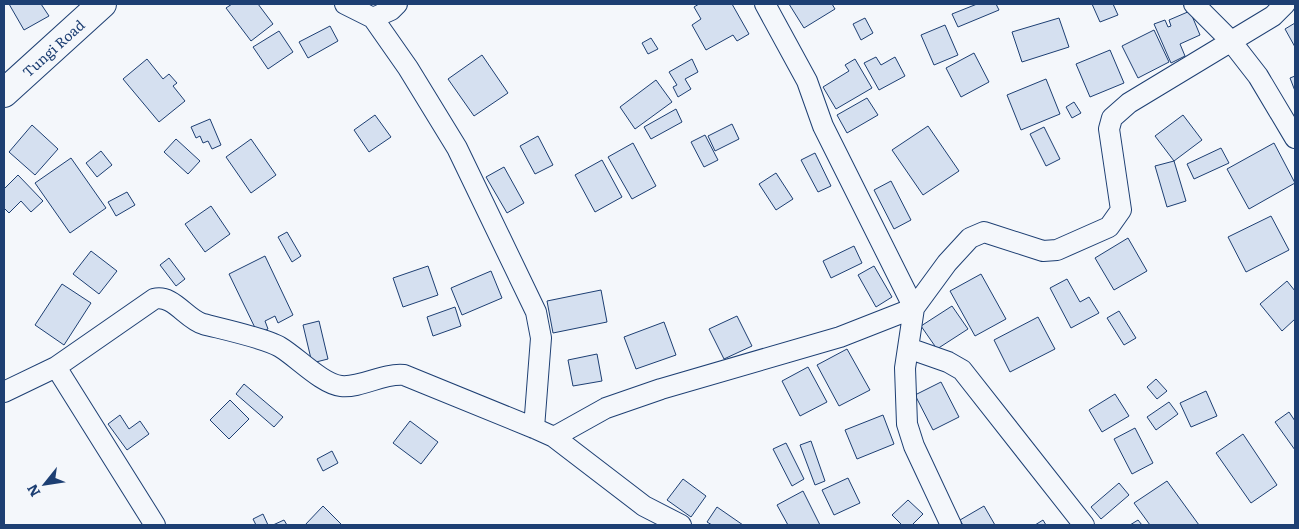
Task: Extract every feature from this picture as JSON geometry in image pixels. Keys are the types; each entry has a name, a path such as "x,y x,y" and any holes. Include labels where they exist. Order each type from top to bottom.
{"main road":[{"name":"Tungi Road","path":"4,93 102,4"}],"street":[{"path":"346,4 373,18 408,68 457,148 536,312 541,338 534,428"},
{"path":"373,18 391,10 397,4"},
{"path":"765,4 807,81 823,126 914,308"},
{"path":"1194,4 1230,40 1258,76 1295,138"},
{"path":"951,525 914,446 907,424 905,368 914,308 947,263 977,234 984,232 1043,251 1064,247 1109,227 1121,210 1108,129 1112,118 1129,102 1230,40 1274,16 1285,4"},
{"path":"4,392 56,367 154,299 168,299 194,321 278,345 332,384 353,386 391,374 404,375 534,428 554,437 616,487 644,506 681,525"},
{"path":"554,437 606,408 661,389 840,337 914,308"},
{"path":"908,348 948,362 962,370 1084,525"},
{"path":"56,367 155,525"}],"building":[{"path":"9,4 41,4 49,16 24,30"},
{"path":"232,4 258,4 273,24 251,41 226,8"},
{"path":"699,4 732,4 749,34 737,41 733,35 706,50 692,25 701,19 694,7"},
{"path":"789,4 832,4 835,9 804,28"},
{"path":"977,4 996,4 999,10 958,27 952,14"},
{"path":"1092,4 1113,4 1118,15 1100,22"},
{"path":"1190,11 1200,35 1180,44 1185,56 1171,63 1154,24 1165,20 1168,27 1171,26 1169,20"},
{"path":"865,18 873,33 861,40 853,24"},
{"path":"1059,18 1069,47 1022,62 1012,32"},
{"path":"1295,23 1295,47 1285,29"},
{"path":"945,25 958,55 934,65 921,35"},
{"path":"330,26 338,41 308,58 299,42"},
{"path":"1154,30 1169,62 1138,78 1122,46"},
{"path":"279,31 293,52 268,69 253,47"},
{"path":"651,38 658,49 648,54 642,43"},
{"path":"1110,50 1124,83 1090,97 1076,64"},
{"path":"974,53 989,82 961,97 946,68"},
{"path":"482,55 508,93 474,116 448,79"},
{"path":"876,57 881,65 895,57 905,76 879,90 864,63"},
{"path":"147,59 163,79 169,74 177,83 173,86 185,101 159,122 123,79"},
{"path":"692,59 698,72 685,79 691,89 678,97 673,87 677,85 669,72"},
{"path":"855,59 872,88 836,109 823,87 849,71 845,65"},
{"path":"1295,76 1295,91 1290,78"},
{"path":"1046,79 1060,114 1021,130 1007,95"},
{"path":"656,80 672,102 635,129 620,107"},
{"path":"867,98 878,115 847,133 837,115"},
{"path":"1074,102 1081,113 1072,118 1066,107"},
{"path":"676,109 682,122 651,139 644,127"},
{"path":"375,115 391,137 369,152 354,130"},
{"path":"1183,115 1202,140 1174,161 1155,136"},
{"path":"210,119 221,145 212,149 208,141 203,143 200,136 196,138 191,127"},
{"path":"732,124 739,139 715,151 708,136"},
{"path":"32,125 58,149 35,175 9,152"},
{"path":"928,126 959,171 923,195 892,150"},
{"path":"1044,127 1060,159 1046,166 1030,134"},
{"path":"705,135 718,160 704,167 691,142"},
{"path":"538,136 553,165 535,174 520,146"},
{"path":"176,139 200,161 188,174 164,152"},
{"path":"251,139 276,175 251,193 226,157"},
{"path":"633,143 656,186 632,199 608,157"},
{"path":"1274,143 1295,183 1249,209 1227,169"},
{"path":"1221,148 1229,163 1194,179 1187,164"},
{"path":"101,151 112,165 97,177 86,163"},
{"path":"815,153 831,186 818,192 801,160"},
{"path":"71,158 106,208 70,233 35,183"},
{"path":"602,160 622,197 595,212 575,175"},
{"path":"1174,161 1186,201 1167,207 1155,166"},
{"path":"504,167 524,203 507,213 486,177"},
{"path":"776,173 793,199 776,210 759,184"},
{"path":"18,175 43,201 31,212 21,201 9,213 4,208 4,189"},
{"path":"891,181 911,220 894,229 874,190"},
{"path":"127,192 135,205 116,216 108,202"},
{"path":"211,206 230,234 205,252 185,224"},
{"path":"1271,216 1289,250 1246,272 1228,237"},
{"path":"287,232 301,256 292,262 278,237"},
{"path":"1128,238 1147,271 1114,290 1095,258"},
{"path":"854,246 862,263 831,278 823,261"},
{"path":"91,251 117,271 99,294 73,274"},
{"path":"265,256 293,315 278,323 275,316 265,321 268,329 258,334 229,274"},
{"path":"169,258 185,279 176,286 160,265"},
{"path":"428,266 438,295 403,307 393,278"},
{"path":"874,266 892,297 876,307 858,275"},
{"path":"491,271 502,298 462,315 451,288"},
{"path":"981,274 1006,319 975,336 950,291"},
{"path":"1067,279 1080,302 1089,297 1099,313 1071,328 1050,288"},
{"path":"1287,281 1295,291 1295,319 1282,331 1260,304"},
{"path":"62,284 91,303 64,345 35,325"},
{"path":"601,290 607,322 553,333 547,301"},
{"path":"952,306 968,329 937,349 921,326"},
{"path":"455,307 461,326 433,336 427,317"},
{"path":"1119,311 1136,338 1124,345 1107,318"},
{"path":"737,316 752,346 724,359 709,329"},
{"path":"1038,317 1055,349 1010,372 994,340"},
{"path":"319,321 328,359 312,363 303,325"},
{"path":"664,322 676,355 636,369 624,337"},
{"path":"847,349 870,390 839,406 817,365"},
{"path":"597,354 602,381 573,386 568,360"},
{"path":"808,367 827,402 800,416 782,381"},
{"path":"1156,379 1167,391 1157,399 1147,387"},
{"path":"941,382 959,417 933,430 915,395"},
{"path":"244,384 283,417 274,427 236,394"},
{"path":"1206,391 1217,416 1191,427 1180,403"},
{"path":"1115,394 1129,416 1102,432 1089,410"},
{"path":"230,400 249,419 229,439 210,420"},
{"path":"1169,402 1178,414 1156,430 1147,417"},
{"path":"1289,412 1295,421 1295,450 1275,422"},
{"path":"120,415 129,429 140,421 149,434 127,450 108,424"},
{"path":"883,415 894,444 857,459 845,430"},
{"path":"410,421 438,442 421,464 393,443"},
{"path":"1135,428 1153,463 1132,474 1114,439"},
{"path":"1243,434 1277,485 1251,503 1216,453"},
{"path":"811,441 825,481 815,485 800,445"},
{"path":"786,443 804,479 792,486 773,449"},
{"path":"332,451 338,463 323,471 317,459"},
{"path":"848,478 860,503 834,515 822,490"},
{"path":"683,479 706,496 691,517 667,500"},
{"path":"1167,481 1199,525 1150,525 1134,503"},
{"path":"1119,483 1129,495 1101,519 1091,507"},
{"path":"803,491 820,525 788,525 777,505"},
{"path":"908,500 923,514 912,525 902,525 892,515"},
{"path":"323,506 342,525 305,525"},
{"path":"984,506 995,525 963,525 960,520"},
{"path":"717,507 743,525 712,525 707,522"},
{"path":"263,514 268,525 256,525 253,519"},
{"path":"284,520 287,525 273,525"},
{"path":"1043,520 1046,525 1035,525"},
{"path":"1138,520 1142,525 1130,525"}]}
